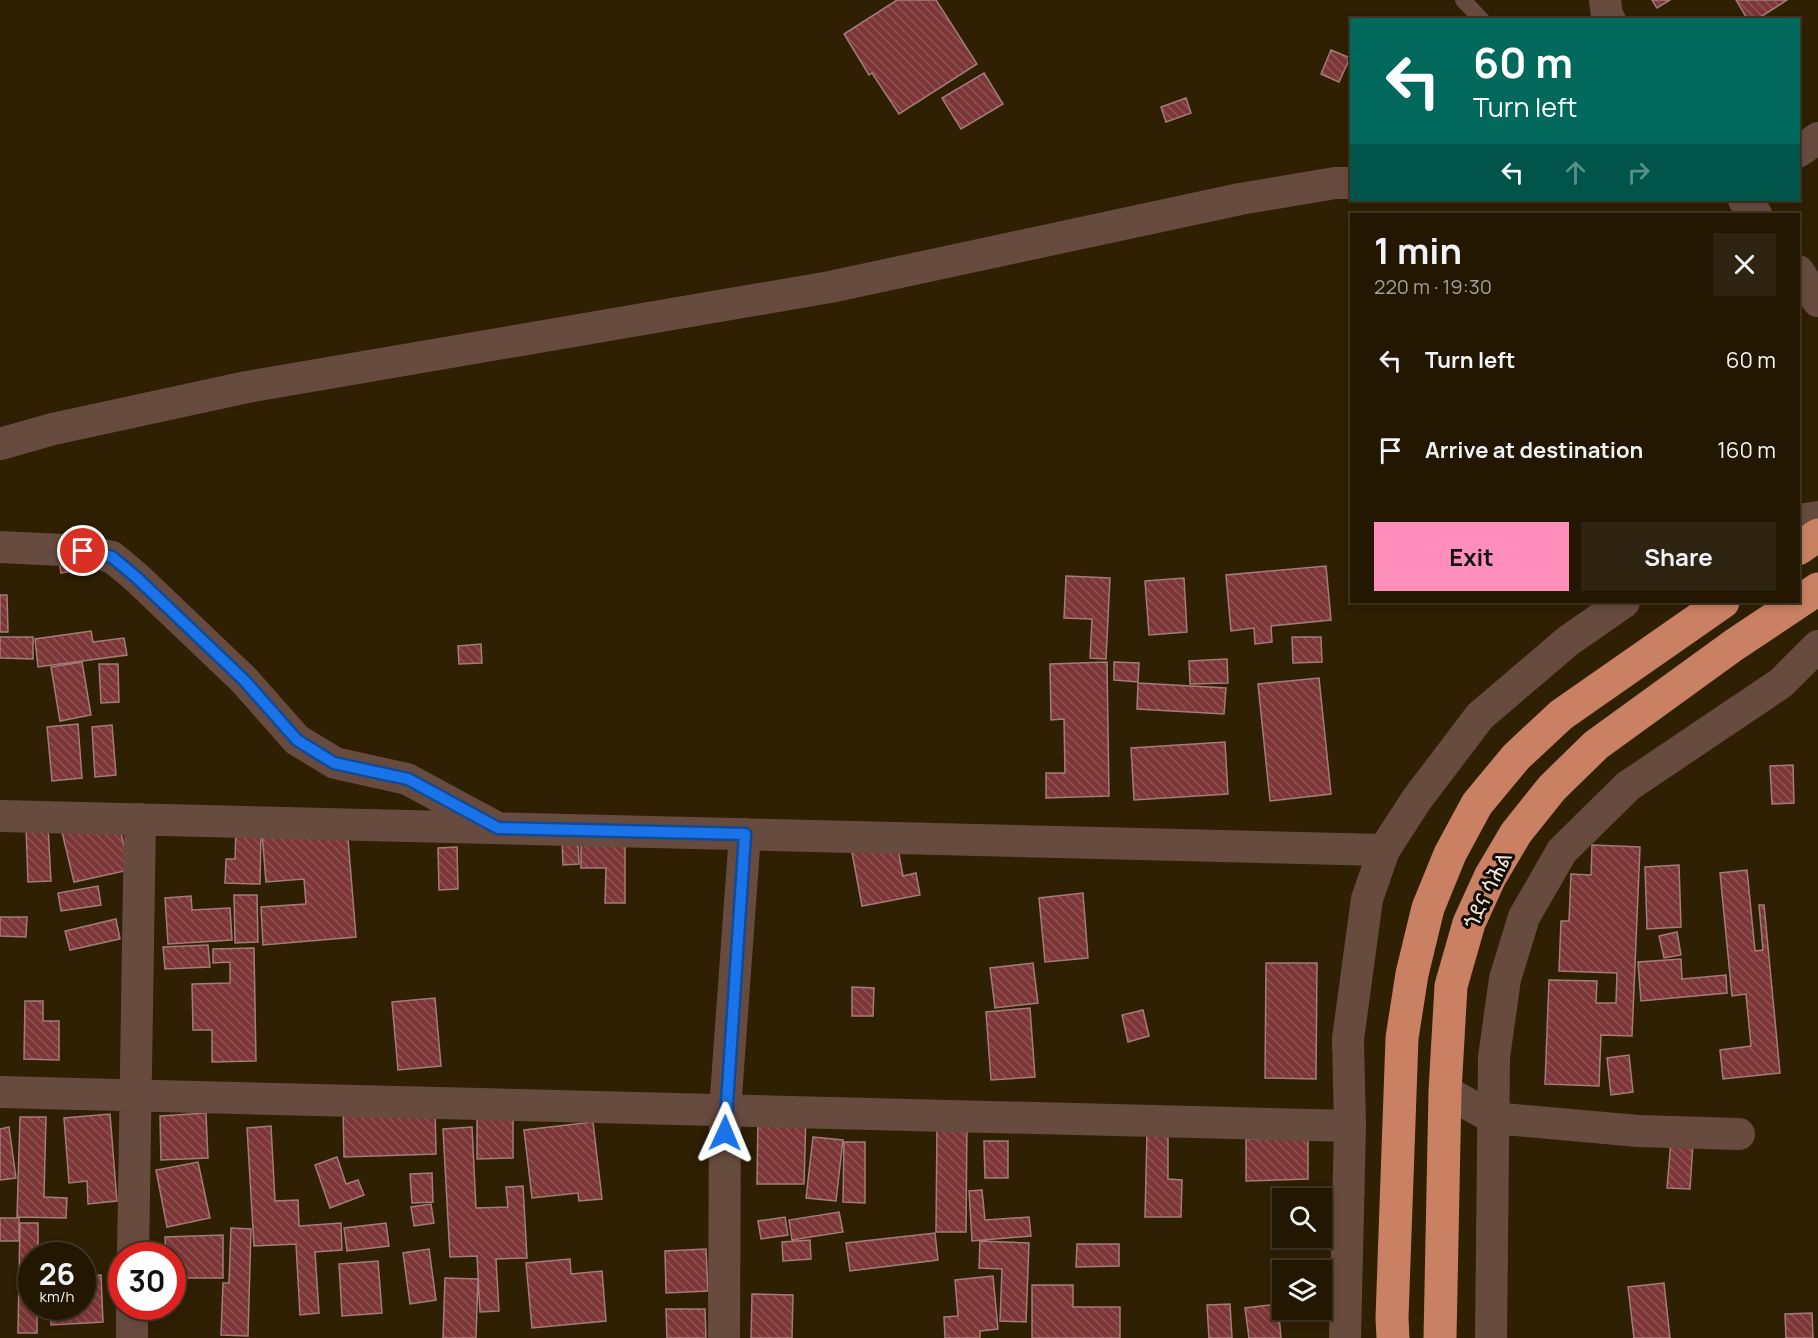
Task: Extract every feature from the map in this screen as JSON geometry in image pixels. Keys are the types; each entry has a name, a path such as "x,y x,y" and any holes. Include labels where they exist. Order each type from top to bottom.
{"highway":[{"path":"1800,548 1818,535"},
{"name":"ጎደና ሳሕል","path":"1800,601 1818,589"},
{"path":"1393,1338 1402,1038 1412,974 1428,908 1450,854 1477,804 1516,757 1553,722 1722,603"},
{"name":"ጎደና ሳሕል","path":"1440,1338 1445,1091 1451,986 1469,923 1490,878 1516,833 1552,788 1596,745 1734,645 1797,603"}],"street":[{"path":"1605,0 1608,18"},
{"path":"1800,151 1818,138"},
{"path":"0,444 53,429 247,387 830,287 1240,199 1335,183 1350,183"},
{"path":"1745,201 1755,213"},
{"path":"1800,274 1818,301"},
{"path":"1800,520 1818,517"},
{"path":"0,547 83,551 112,557 244,680 297,740 334,763 408,779 498,828"},
{"path":"1345,1338 1350,1126 1348,1040 1367,899 1384,850 1418,799 1480,716 1568,641 1623,603"},
{"path":"1491,1338 1494,1057 1505,979 1524,917 1562,851 1628,786 1781,683 1818,646"},
{"path":"0,816 1384,850"},
{"path":"133,1242 140,819"},
{"path":"724,1338 725,1110 745,834"},
{"path":"1445,1091 1493,1118 1638,1131 1739,1134"},
{"path":"0,1092 1350,1126"},
{"path":"132,1320 132,1338"}],"lane":[{"path":"1462,0 1480,18"}],"building":[{"path":"897,0 936,0 977,64 899,114 872,73 869,75 844,34"},
{"path":"1652,0 1670,0 1657,8"},
{"path":"1736,0 1787,0 1759,18 1747,18"},
{"path":"1331,50 1350,58 1339,82 1321,74"},
{"path":"984,73 1003,104 961,129 942,98"},
{"path":"1186,98 1191,113 1166,122 1161,107"},
{"path":"80,551 82,569 61,573 58,555"},
{"path":"1326,566 1331,620 1271,626 1272,642 1255,644 1254,628 1231,631 1226,575"},
{"path":"1066,576 1110,578 1106,659 1090,658 1092,619 1064,618"},
{"path":"1184,578 1187,632 1149,635 1145,581"},
{"path":"0,595 7,595 8,632 0,632"},
{"path":"91,631 93,642 124,638 127,655 38,667 35,639"},
{"path":"0,637 33,637 33,659 0,658"},
{"path":"1292,637 1321,637 1322,662 1293,663"},
{"path":"481,644 482,663 459,664 458,646"},
{"path":"1227,659 1228,683 1190,684 1189,661"},
{"path":"82,662 91,715 60,721 51,667"},
{"path":"1107,662 1109,796 1046,798 1046,773 1065,773 1064,719 1051,720 1050,664"},
{"path":"1114,662 1139,663 1138,682 1114,680"},
{"path":"99,664 118,664 119,702 101,703"},
{"path":"1319,678 1331,794 1270,801 1258,684"},
{"path":"1138,683 1226,688 1224,714 1137,709"},
{"path":"78,724 82,778 52,781 47,727"},
{"path":"112,725 116,775 95,777 92,727"},
{"path":"1225,742 1228,794 1134,800 1131,748"},
{"path":"1793,765 1794,803 1772,804 1770,766"},
{"path":"118,819 129,870 74,882 62,832"},
{"path":"48,826 51,881 28,882 26,827"},
{"path":"236,826 261,827 260,884 225,883 226,859 235,859"},
{"path":"347,826 356,937 263,945 261,907 306,904 304,879 266,882 262,833"},
{"path":"896,838 903,876 916,873 920,895 862,906 851,847"},
{"path":"562,839 578,839 579,864 563,865"},
{"path":"581,841 625,842 625,903 605,903 606,868 581,868"},
{"path":"1592,845 1640,847 1632,1036 1601,1035 1599,1086 1545,1084 1549,980 1597,981 1596,1003 1616,1003 1617,973 1559,971 1561,921 1569,921 1571,874 1591,875"},
{"path":"457,847 458,889 439,890 438,848"},
{"path":"1679,865 1681,927 1647,929 1645,867"},
{"path":"1747,870 1755,951 1763,950 1759,905 1764,905 1780,1073 1723,1079 1720,1050 1751,1046 1746,994 1732,996 1720,873"},
{"path":"98,886 101,905 61,911 58,893"},
{"path":"1083,893 1088,958 1045,962 1039,898"},
{"path":"234,895 257,895 258,942 235,943"},
{"path":"191,896 192,910 230,908 232,940 168,944 165,898"},
{"path":"0,917 27,917 26,937 0,936"},
{"path":"116,919 120,939 70,950 65,931"},
{"path":"1677,932 1681,955 1664,958 1659,936"},
{"path":"208,945 210,967 165,969 163,947"},
{"path":"254,948 256,1061 212,1062 212,1030 193,1030 192,984 230,983 230,962 213,963 213,949"},
{"path":"1681,959 1682,979 1726,975 1727,993 1641,1001 1638,962"},
{"path":"1033,963 1038,1003 995,1008 990,968"},
{"path":"1266,963 1317,963 1316,1079 1265,1078"},
{"path":"852,987 874,988 873,1016 852,1016"},
{"path":"435,998 441,1066 398,1070 392,1002"},
{"path":"25,1001 43,1001 43,1021 59,1021 59,1060 24,1059"},
{"path":"1030,1008 1035,1077 991,1080 986,1012"},
{"path":"1143,1010 1149,1036 1128,1042 1122,1015"},
{"path":"1629,1055 1633,1092 1611,1095 1607,1058"},
{"path":"435,1105 436,1154 344,1157 343,1108"},
{"path":"206,1113 208,1158 161,1160 160,1116"},
{"path":"110,1114 117,1201 88,1204 87,1181 69,1183 64,1118"},
{"path":"758,1115 806,1115 804,1184 757,1184"},
{"path":"477,1116 513,1116 513,1158 477,1159"},
{"path":"20,1117 46,1117 44,1197 67,1198 66,1218 17,1217"},
{"path":"593,1122 602,1199 579,1201 578,1193 532,1198 524,1130"},
{"path":"937,1124 967,1124 966,1232 936,1232"},
{"path":"271,1126 275,1201 298,1200 299,1226 341,1223 342,1250 315,1252 319,1313 300,1315 296,1244 254,1246 247,1128"},
{"path":"9,1127 16,1178 0,1180 0,1129"},
{"path":"472,1127 476,1208 508,1207 506,1187 523,1186 527,1258 496,1259 499,1311 480,1312 477,1256 450,1257 443,1129"},
{"path":"1147,1132 1168,1132 1168,1179 1182,1180 1181,1217 1145,1217"},
{"path":"813,1137 843,1140 836,1201 806,1198"},
{"path":"1308,1138 1308,1179 1246,1181 1246,1139"},
{"path":"984,1141 1008,1141 1008,1178 985,1178"},
{"path":"1671,1141 1693,1143 1690,1189 1667,1188"},
{"path":"844,1142 865,1142 865,1203 843,1202"},
{"path":"337,1157 346,1184 358,1180 364,1195 330,1208 315,1165"},
{"path":"198,1162 210,1218 167,1227 156,1170"},
{"path":"432,1173 433,1202 412,1203 410,1174"},
{"path":"982,1190 985,1220 1029,1217 1031,1236 972,1241 969,1191"},
{"path":"431,1204 434,1223 414,1226 411,1207"},
{"path":"839,1212 843,1232 792,1240 789,1220"},
{"path":"785,1217 788,1235 761,1239 758,1221"},
{"path":"0,1218 19,1218 19,1241 0,1241"},
{"path":"20,1223 38,1223 38,1242 20,1242"},
{"path":"386,1223 389,1246 347,1251 344,1228"},
{"path":"231,1228 251,1229 248,1336 221,1335 223,1283 229,1283"},
{"path":"935,1233 938,1260 850,1271 846,1243"},
{"path":"223,1235 223,1278 186,1278 186,1242 165,1242 165,1237"},
{"path":"810,1240 811,1259 783,1261 782,1242"},
{"path":"980,1241 1029,1243 1026,1322 1000,1321 1002,1269 979,1268"},
{"path":"1077,1244 1119,1244 1119,1266 1076,1267"},
{"path":"429,1249 436,1300 410,1304 403,1253"},
{"path":"706,1249 708,1291 666,1293 665,1251"},
{"path":"570,1259 571,1274 602,1271 606,1321 532,1328 526,1263"},
{"path":"378,1261 382,1313 342,1316 339,1264"},
{"path":"96,1275 101,1275 103,1322 51,1325 51,1320 96,1320"},
{"path":"993,1276 998,1329 980,1331 980,1338 945,1338 944,1317 958,1316 955,1280"},
{"path":"445,1278 478,1279 476,1338 443,1338"},
{"path":"1664,1283 1670,1338 1634,1338 1628,1287"},
{"path":"1032,1285 1073,1285 1073,1307 1120,1307 1120,1338 1032,1338"},
{"path":"752,1294 793,1295 792,1338 751,1338"},
{"path":"1230,1304 1232,1338 1209,1338 1207,1305"},
{"path":"1272,1305 1272,1320 1279,1320 1281,1338 1249,1338 1245,1308"},
{"path":"666,1309 705,1309 706,1338 667,1338"},
{"path":"1812,1313 1813,1338 1786,1338 1785,1314"},
{"path":"18,1320 37,1320 37,1333 18,1333"}],"route":[{"path":"83,551 112,557 136,577 244,680 297,740 334,763 408,779 498,828 745,834 725,1133"}]}
